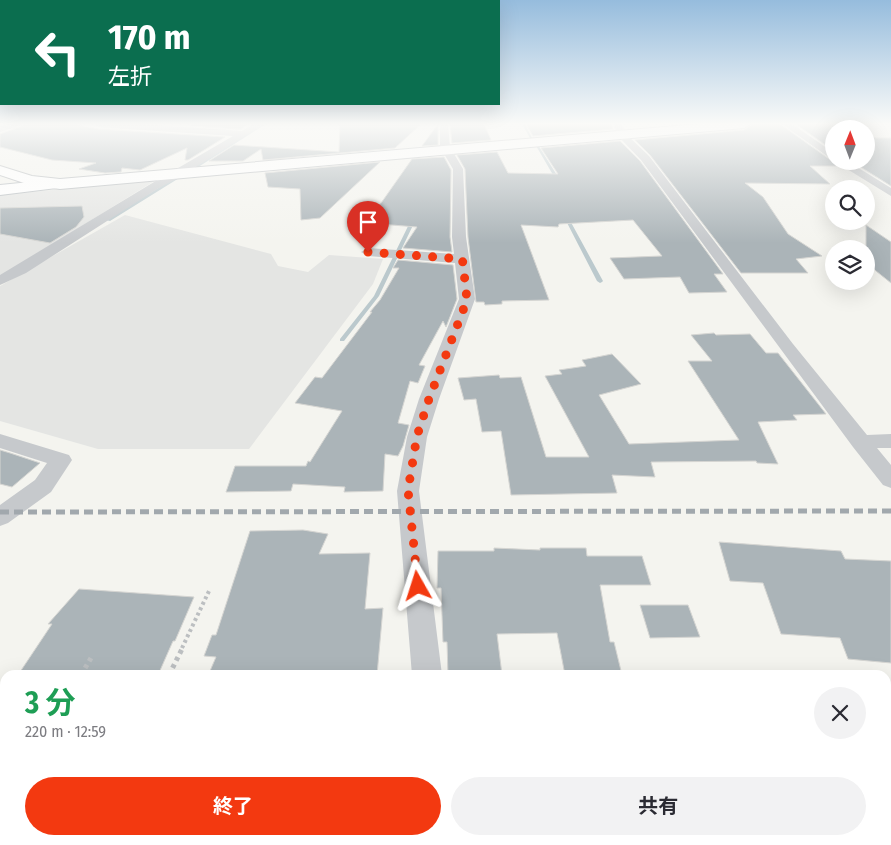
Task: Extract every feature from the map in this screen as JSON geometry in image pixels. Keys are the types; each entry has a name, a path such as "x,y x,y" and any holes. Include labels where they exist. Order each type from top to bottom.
{"main road":[{"path":"14,163 51,175 60,184"},
{"path":"0,190 307,163"},
{"path":"0,170 30,180 60,184"}],"street":[{"path":"0,281 21,270 153,186 195,163"},
{"path":"426,670 408,490 417,436 429,399 467,300 459,237 458,169 455,163"},
{"path":"649,163 787,348 891,480"},
{"path":"854,170 891,193"},
{"path":"368,252 462,259"},
{"path":"0,441 61,460 43,486 0,517"},
{"path":"860,442 891,441"}],"path":[{"path":"171,670 208,591"},
{"path":"84,670 91,658"}],"shaded area":[{"path":"156,180 54,243 0,276 0,195"},
{"path":"125,215 271,254 278,266 308,272 329,255 383,259 373,284 249,449 98,449 0,421 0,286"}],"building":[{"path":"95,163 154,163 140,170 122,168 121,172 105,173 79,169"},
{"path":"378,163 320,218 301,220 300,189 268,187 265,173"},
{"path":"409,163 447,163 451,170 450,237 452,252 403,248 417,227 367,223"},
{"path":"462,163 503,163 508,173 558,174 551,163 642,163 723,274 714,274 727,292 689,293 680,277 624,279 610,258 662,256 633,220 559,224 558,227 521,225 549,300 502,301 502,304 485,305 484,302 476,302 468,237 465,169"},
{"path":"657,163 825,163 825,166 810,166 826,180 825,184 745,183 763,197 788,234 822,256 796,259 808,273 741,273"},
{"path":"875,163 891,163 891,186 865,170 875,170"},
{"path":"82,206 84,217 76,227 50,243 0,234 0,208"},
{"path":"866,230 873,230 891,242 891,283 875,270 875,240 866,240"},
{"path":"398,260 453,265 457,299 446,327 443,321 419,365 425,366 418,383 410,381 398,423 409,425 398,456 385,454 383,491 344,492 345,487 293,484 291,491 226,492 235,466 306,466 308,461 310,462 342,411 295,403 315,377 322,378 372,312 370,312 380,300 399,268 393,268"},
{"path":"714,333 716,335 750,334 766,353 778,353 826,414 793,415 797,420 758,422 778,464 757,463 756,461 651,462 655,477 612,475 617,493 511,495 501,431 482,432 476,399 464,400 458,378 499,375 500,378 521,377 546,457 589,457 545,376 562,374 559,370 586,366 582,360 612,354 641,384 599,395 629,444 739,440 688,361 712,361 691,335"},
{"path":"0,450 40,463 12,487 0,484"},
{"path":"303,530 328,534 319,554 370,553 365,609 383,608 377,670 210,670 216,657 204,656 212,635 216,635 250,531"},
{"path":"719,542 841,551 845,559 891,561 891,663 848,659 840,638 781,634 763,583 730,581"},
{"path":"494,548 540,550 540,548 586,548 587,556 642,556 651,585 600,585 610,642 614,642 621,670 564,670 557,633 497,634 501,670 448,670 447,642 443,642 441,588 437,588 438,551 494,551"},
{"path":"79,589 194,597 160,670 21,670 52,624 48,624"},
{"path":"640,605 688,605 700,637 650,638"}],"waterway":[{"path":"191,170 202,163"},
{"path":"548,163 558,180"},
{"path":"108,220 182,175"},
{"path":"565,215 600,281"},
{"path":"342,340 376,296 414,219"}],"railway":[{"path":"0,512 891,511"}],"route":[{"path":"368,252 462,259 463,263 467,300 429,399 417,436 408,490 418,586"}]}
